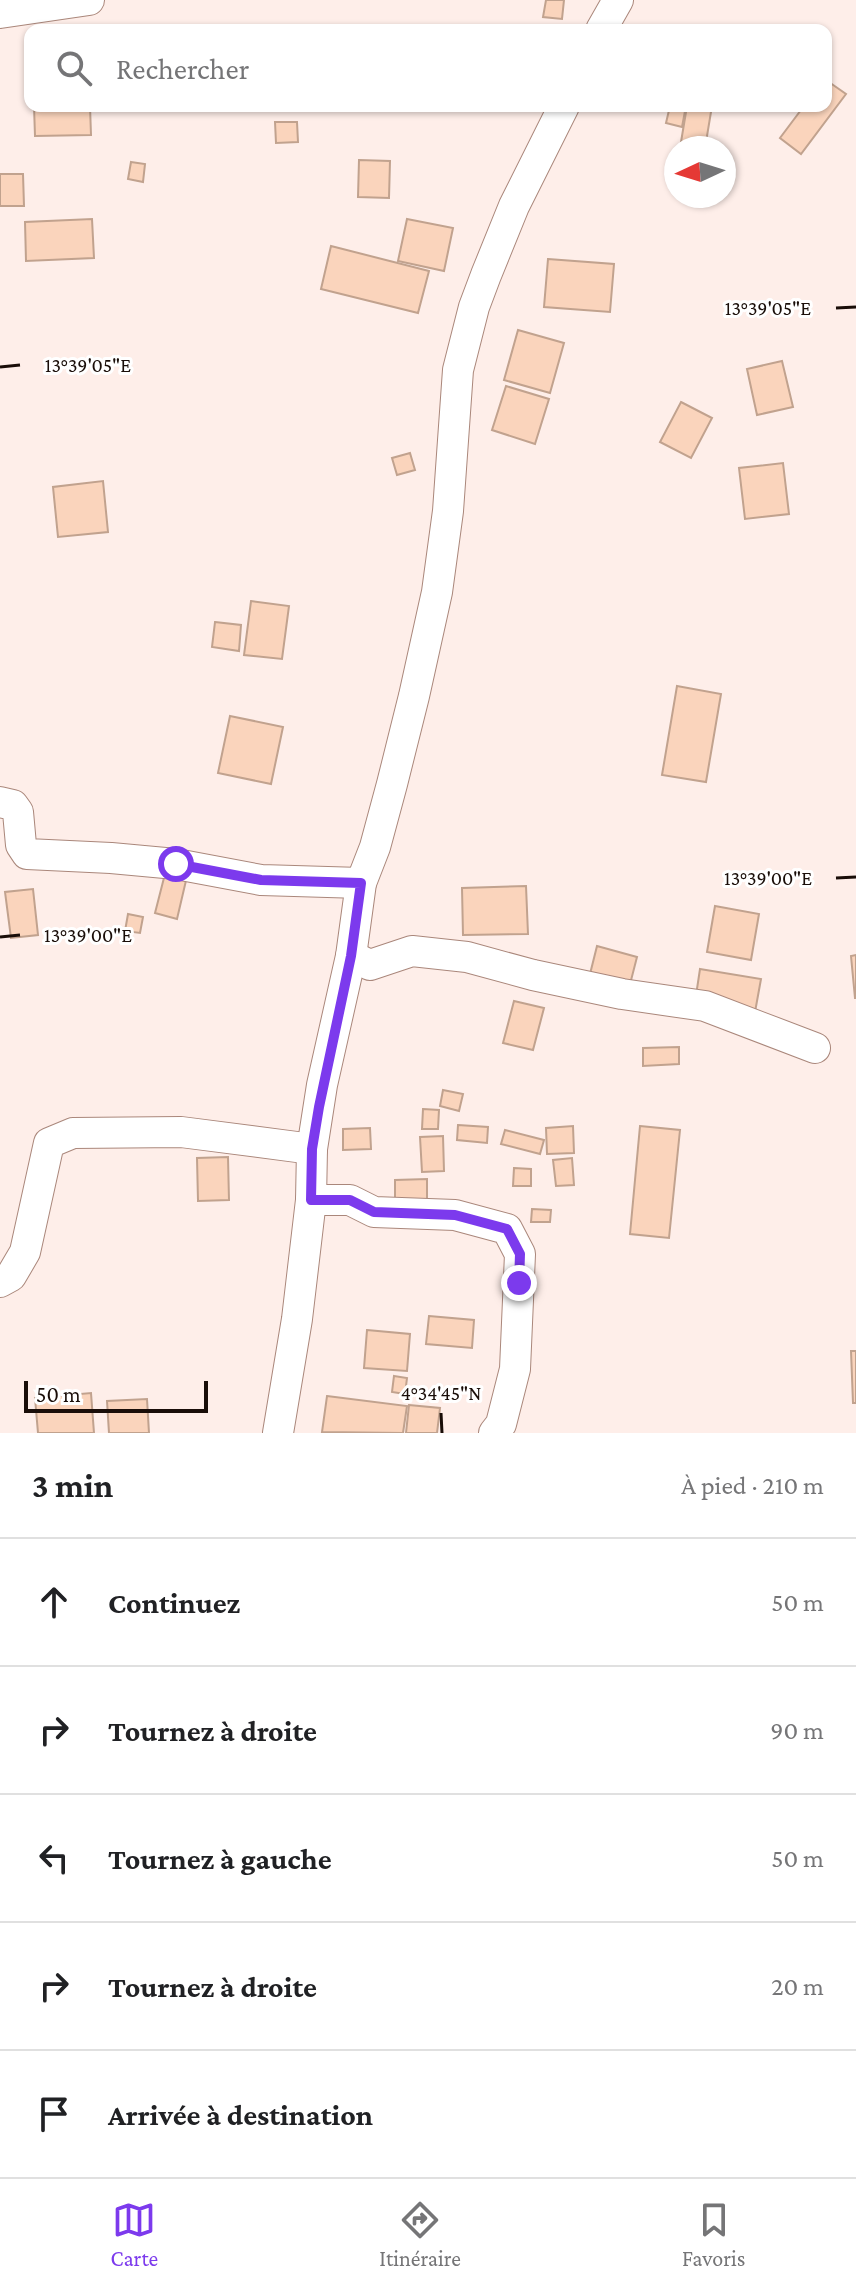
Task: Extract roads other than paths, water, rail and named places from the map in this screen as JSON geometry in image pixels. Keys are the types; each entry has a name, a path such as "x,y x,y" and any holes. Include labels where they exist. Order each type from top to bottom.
{"street":[{"path":"0,13 89,0"},
{"path":"604,24 618,0"},
{"path":"278,1433 297,1319 311,1200 312,1149 322,1085 351,956 361,883 375,847 392,784 434,604 448,511 458,370 486,275 514,206 561,112"},
{"path":"0,802 13,805 18,812 10,847 27,854 176,864 261,880 361,883"},
{"path":"351,956 370,965 412,951 467,957 622,994 705,1006 815,1048"},
{"path":"0,1282 11,1276 25,1252 49,1143 73,1133 181,1132 312,1149"},
{"path":"311,1200 350,1200 374,1212 455,1215 507,1229 520,1254 515,1369 501,1424 494,1433"}]}
